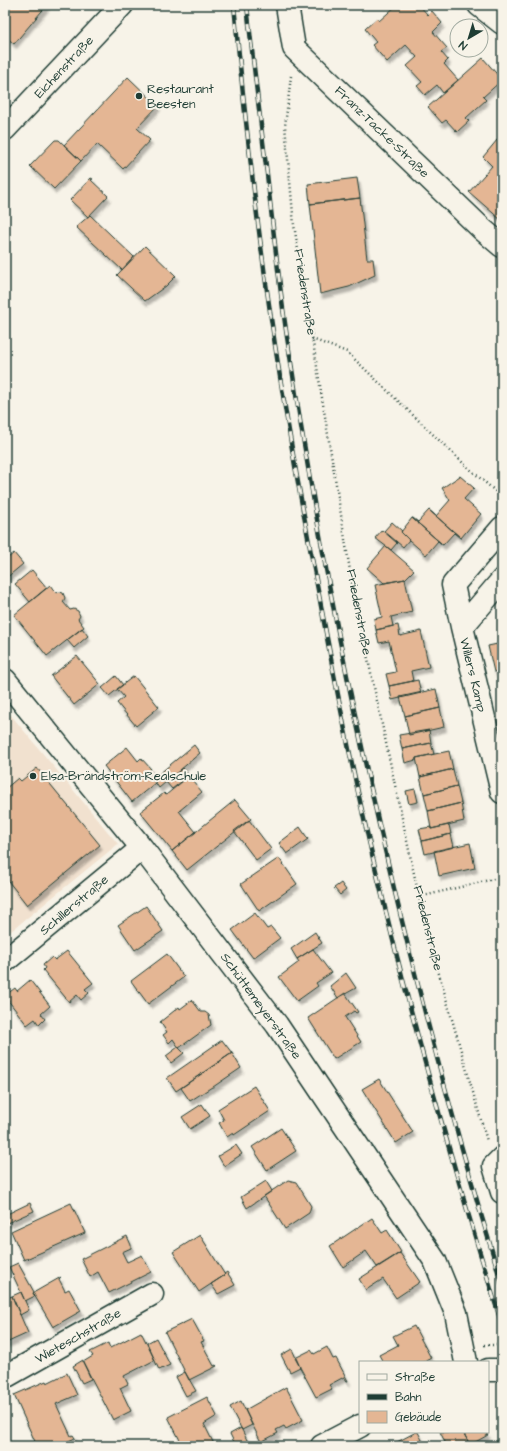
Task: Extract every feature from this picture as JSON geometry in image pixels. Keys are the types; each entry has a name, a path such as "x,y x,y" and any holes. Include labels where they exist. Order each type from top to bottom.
{"street":[{"name":"Eichenstraße","path":"5,129 122,5"},
{"path":"287,5 294,48"},
{"path":"479,5 502,23"},
{"name":"Franz-Tacke-Straße","path":"294,48 482,229 502,246"},
{"name":"Willers Kamp","path":"502,528 453,585 502,792"},
{"name":"Willers Kamp","path":"462,627 502,580"},
{"name":"Schüttemeyerstraße","path":"5,680 142,848 277,1025 435,1261 456,1313 466,1361"},
{"name":"Schillerstraße","path":"5,961 142,848"},
{"path":"498,1162 502,1192"},
{"name":"Wieteschstraße","path":"5,1377 152,1294"},
{"path":"489,1370 502,1370"},
{"path":"322,1446 359,1427"}],"path":[{"name":"Friedenstraße","path":"294,48 285,126 294,225 353,589 419,897 433,953 498,1162"},
{"path":"312,339 347,352 464,464 502,497"},
{"path":"419,897 502,877"}],"shaded area":[{"name":"Elsa-Brändström-Realschule","path":"5,708 118,844 5,936"}],"building":[{"path":"5,5 47,5 14,44 5,36"},
{"path":"397,5 419,5 428,15 432,11 442,23 433,32 447,48 441,52 448,60 444,64 458,80 443,93 437,85 425,95 417,86 422,82 407,66 417,57 406,45 387,62 372,45 376,42 365,29 377,18 379,21"},
{"path":"483,58 502,80 483,97 486,100 466,118 469,121 457,132 446,120 442,123 428,107"},
{"path":"128,77 158,106 137,128 150,140 123,169 97,144 81,161 64,145"},
{"path":"502,134 502,179 499,183 502,186 501,220 469,192 492,166 483,157"},
{"path":"55,140 59,140 81,161 54,189 30,166"},
{"path":"91,178 93,179 91,180 108,196 88,217 70,200"},
{"path":"357,178 360,198 310,204 308,184"},
{"path":"360,198 367,259 373,259 375,275 349,287 320,294 310,204"},
{"path":"90,215 134,257 122,270 76,227"},
{"path":"145,246 176,276 166,286 145,301 117,275"},
{"path":"460,476 474,488 464,499 481,514 461,538 429,510 436,516 450,500 442,488"},
{"path":"429,510 461,538 454,533 443,545 412,518 418,522"},
{"path":"412,518 443,545 438,541 426,555 401,532"},
{"path":"392,522 409,540 403,547 384,531"},
{"path":"382,530 397,543 391,550 375,538"},
{"path":"386,546 414,570 405,579 384,583 367,568"},
{"path":"14,553 23,564 5,579 5,555 8,558"},
{"path":"32,570 47,588 30,602 15,584"},
{"path":"405,579 412,612 391,617 393,626 376,630 374,619 382,617 375,585"},
{"path":"50,585 56,593 63,593 65,598 63,602 70,610 74,609 78,611 80,616 78,619 84,627 47,656 14,615"},
{"path":"398,625 400,636 421,631 429,667 411,671 413,681 389,686 386,674 396,672 389,641 379,643 376,630"},
{"path":"82,628 88,636 74,648 67,640"},
{"path":"502,643 502,670 494,672 488,646"},
{"path":"77,656 100,684 74,705 51,676"},
{"path":"116,676 123,685 109,696 102,688"},
{"path":"134,676 159,707 136,726 117,703 124,697 117,689"},
{"path":"418,680 421,693 392,700 389,686"},
{"path":"436,689 440,708 405,716 400,697"},
{"path":"440,708 444,727 409,735 405,716"},
{"path":"429,730 431,743 402,749 399,735"},
{"path":"431,743 434,754 416,758 416,760 405,763 402,749"},
{"path":"194,745 200,753 159,788 153,779"},
{"path":"127,747 138,761 141,758 151,769 147,772 155,783 132,802 104,766"},
{"path":"449,751 453,769 420,777 416,758"},
{"name":"Elsa-Brändström-Realschule","path":"37,768 100,845 27,905 5,877 5,789 18,778 21,781"},
{"path":"183,768 189,776 172,789 166,782"},
{"path":"453,769 457,786 424,794 420,777"},
{"path":"189,776 202,792 179,811 196,832 172,851 140,812 164,793 166,795"},
{"path":"457,786 461,803 428,811 424,794"},
{"path":"415,789 418,802 409,804 406,791"},
{"path":"235,800 251,819 187,870 172,851"},
{"path":"461,803 464,821 431,829 428,811"},
{"path":"249,820 271,849 256,860 234,831"},
{"path":"449,825 451,834 422,841 419,829 431,827 431,829"},
{"path":"300,827 308,839 287,854 279,843"},
{"path":"451,834 454,847 425,854 422,841"},
{"path":"470,843 475,868 439,876 434,851"},
{"path":"279,858 297,884 259,911 241,884"},
{"path":"341,883 346,890 340,895 334,888"},
{"path":"146,906 163,931 135,950 118,925"},
{"path":"255,913 267,929 271,927 280,938 253,958 232,930"},
{"path":"315,932 322,943 297,959 291,949"},
{"path":"313,949 331,973 316,983 318,986 297,1001 279,977 299,962 297,959"},
{"path":"67,951 93,983 85,989 89,993 81,1000 77,995 69,1002 43,970 45,968 43,965 52,957 55,960"},
{"path":"167,954 184,977 148,1004 131,981"},
{"path":"346,973 356,988 338,998 330,986"},
{"path":"30,980 50,1006 41,1014 45,1019 39,1025 35,1019 27,1025 7,999 9,997 7,994 15,988 17,991"},
{"path":"345,993 358,1012 356,1013 354,1011 345,1017 361,1042 334,1059 308,1018"},
{"path":"192,1000 201,1012 205,1012 209,1015 211,1025 179,1048 173,1039 169,1043 163,1035 167,1032 160,1022 179,1007 180,1009"},
{"path":"222,1040 232,1053 176,1091 167,1078"},
{"path":"178,1047 184,1053 171,1063 166,1056"},
{"path":"232,1053 241,1068 190,1101 181,1088"},
{"path":"379,1079 413,1132 396,1143 362,1089"},
{"path":"254,1086 270,1111 234,1135 233,1133 227,1137 219,1123 224,1120 218,1109"},
{"path":"202,1104 210,1116 190,1129 182,1117"},
{"path":"281,1128 296,1151 267,1170 252,1147"},
{"path":"236,1145 242,1154 224,1166 218,1156"},
{"path":"288,1180 296,1182 311,1206 309,1213 285,1229 264,1196"},
{"path":"266,1181 272,1191 247,1208 241,1197"},
{"path":"30,1203 34,1211 7,1223 5,1215"},
{"path":"71,1203 85,1233 24,1260 11,1231"},
{"path":"372,1218 382,1233 387,1230 401,1252 377,1267 366,1251 343,1267 330,1246"},
{"path":"200,1235 225,1275 199,1292 173,1252"},
{"path":"127,1236 131,1248 122,1252 127,1262 142,1255 151,1272 109,1293 98,1272 90,1277 81,1259"},
{"path":"400,1253 420,1282 396,1298 383,1279 366,1290 359,1279"},
{"path":"18,1263 35,1296 25,1301 9,1267"},
{"path":"227,1272 235,1285 218,1294 211,1284"},
{"path":"61,1277 59,1279 65,1291 69,1289 81,1311 53,1327 33,1293"},
{"path":"21,1292 29,1310 20,1315 12,1296"},
{"path":"12,1296 28,1333 6,1343 5,1299"},
{"path":"192,1319 204,1341 201,1342 214,1366 217,1366 189,1380 165,1332"},
{"path":"414,1326 431,1358 426,1361 382,1361 379,1355 398,1345 393,1336"},
{"path":"141,1332 155,1360 124,1376 128,1384 120,1388 131,1411 113,1420 83,1362 93,1356 90,1352 108,1343 110,1348"},
{"path":"156,1338 170,1365 159,1370 147,1343"},
{"path":"327,1347 333,1359 336,1358 348,1381 344,1377 329,1385 332,1389 316,1397 295,1358 311,1350 314,1354"},
{"path":"292,1349 300,1367 290,1372 281,1355"},
{"path":"83,1360 91,1379 82,1383 73,1366"},
{"path":"185,1372 196,1391 186,1396 176,1377"},
{"path":"67,1373 77,1395 56,1404 71,1436 73,1435 75,1438 58,1446 37,1446 14,1395 46,1381 47,1383"},
{"path":"286,1387 303,1420 286,1429 284,1426 276,1430 278,1433 261,1442 245,1410"},
{"path":"207,1397 217,1416 204,1424 215,1446 183,1446 168,1417"},
{"path":"241,1401 252,1425 242,1430 230,1407"},
{"path":"241,1428 250,1446 236,1446 230,1434"},
{"path":"414,1433 418,1433 425,1446 401,1446 399,1441"},
{"path":"440,1433 464,1433 470,1445 467,1446 447,1446"},
{"path":"464,1433 487,1433 488,1435 470,1445"},
{"path":"399,1441 401,1446 388,1446"}],"railway":[{"path":"234,5 254,192 274,339 303,510 347,742 393,942 422,1052 502,1325"},
{"path":"247,5 276,256 287,337 327,577 377,815 405,933 467,1168 502,1284"}],"place":[{"name":"Restaurant Beesten","path":"139,96"},
{"name":"Elsa-Brändström-Realschule","path":"33,776"}]}
